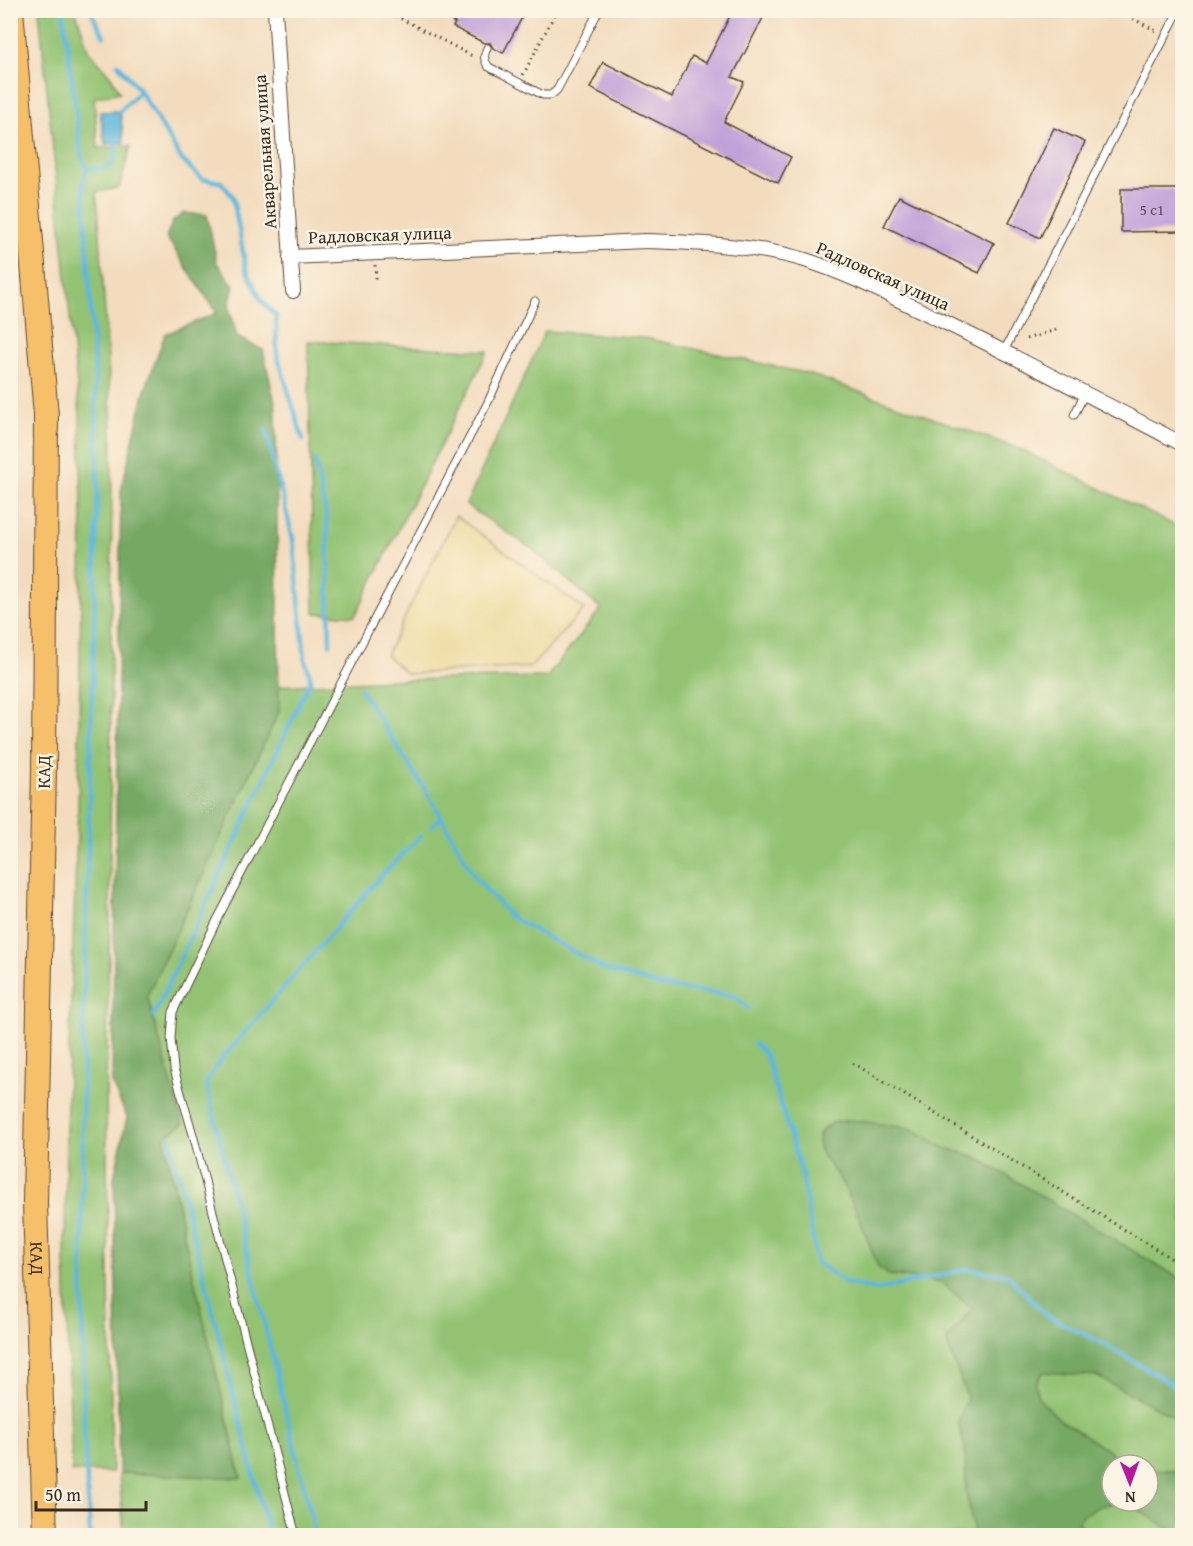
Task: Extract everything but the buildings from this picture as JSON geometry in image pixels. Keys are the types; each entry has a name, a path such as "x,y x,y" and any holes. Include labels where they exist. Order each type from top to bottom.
{"highway":[{"name":"КАД","path":"11,10 46,414 44,792 35,1202 45,1536"}],"street":[{"name":"Акварельная улица","path":"275,10 293,291"},
{"name":"Радловская улица","path":"290,257 646,241 700,243 754,250 804,260 852,277 1004,351 1182,444"}],"lane":[{"path":"487,48 485,61 489,67 543,95 551,95 557,90 599,10"},
{"path":"1004,351 1179,10"},
{"path":"296,1536 194,1138 174,1069 171,1038 173,1012 217,920 488,402 534,301"},
{"path":"1074,415 1084,393"}],"path":[{"path":"385,10 485,61"},
{"path":"519,83 557,10"},
{"path":"1117,10 1166,36"},
{"path":"1026,339 1059,329"},
{"path":"852,1063 1182,1265"}],"green space":[{"path":"39,11 76,11 88,50 111,77 120,92 94,98 98,148 131,146 119,188 96,192 112,427 110,904 106,1090 112,1472 72,1472 65,1259 66,1131 78,806 82,514 80,416"},
{"path":"184,213 207,215 217,263 234,286 229,306 237,337 263,350 276,407 279,711 147,996 183,1124 164,1137 188,1254 241,1478 119,1473 114,1178 127,1117 112,1084 121,491 144,393 165,334 217,313 166,237 173,221"},
{"path":"545,331 645,338 809,374 1020,449 1182,529 1182,1535 124,1535 119,1473 241,1478 188,1254 164,1136 182,1124 147,996 279,711 278,686 389,680 547,677 601,609 532,549 466,505"},
{"path":"308,341 488,351 355,616 314,613"},
{"path":"852,1120 910,1128 945,1148 974,1156 1182,1280 1182,1421 1096,1376 1043,1372 1035,1384 1038,1397 1059,1419 1110,1453 1100,1453 1100,1506 1078,1520 1084,1535 974,1535 966,1492 965,1448 958,1422 967,1397 946,1341 972,1309 941,1282 889,1275 878,1267 853,1205 819,1146 821,1131 835,1122"},
{"path":"1160,1470 1172,1470 1182,1477 1182,1535 1143,1513 1160,1513"}],"sand":[{"path":"456,516 584,609 531,667 407,674 386,655"}],"water":[{"path":"120,111 124,143 105,144 100,112"}],"waterway":[{"path":"63,10 81,155 87,169 83,182 95,373 98,483 83,1030 84,1432 90,1536"},
{"path":"90,10 104,36"},
{"path":"118,64 140,91 182,160 202,179 221,182 233,197 246,269 262,301 276,316 277,354 303,440"},
{"path":"120,111 140,91"},
{"path":"87,169 110,166 115,159 115,144"},
{"path":"154,1015 311,679 305,660 293,539 266,430"},
{"path":"315,460 327,520 330,645"},
{"path":"360,689 431,799 474,876 511,917 604,969 661,986 735,996 748,1008"},
{"path":"432,826 441,817"},
{"path":"316,1536 206,1083 219,1062 384,873 421,836"},
{"path":"755,1044 766,1056 802,1174 817,1263 846,1283 878,1290 968,1269 1008,1275 1046,1315 1104,1344 1182,1390"},
{"path":"169,1137 269,1536"}]}
